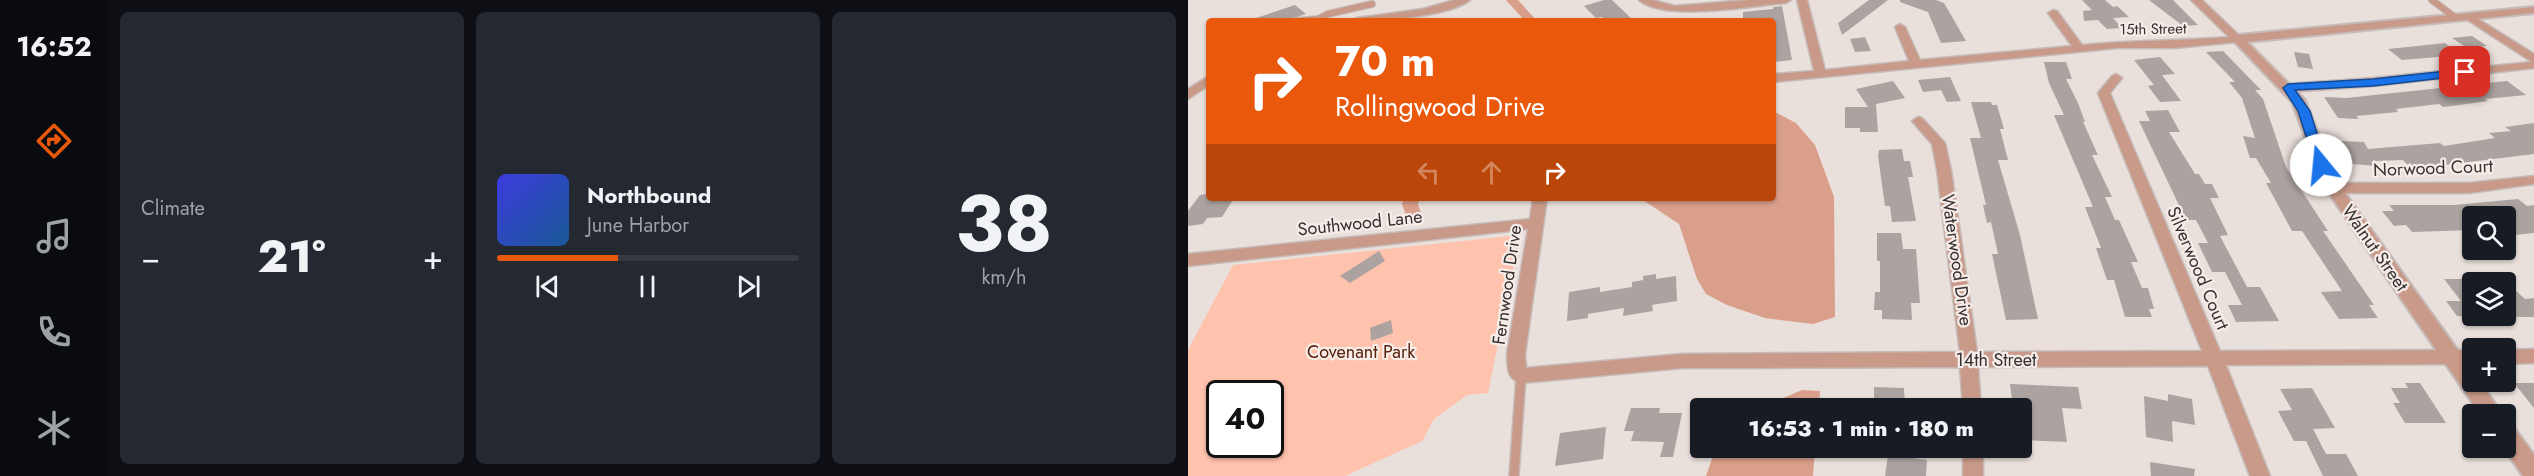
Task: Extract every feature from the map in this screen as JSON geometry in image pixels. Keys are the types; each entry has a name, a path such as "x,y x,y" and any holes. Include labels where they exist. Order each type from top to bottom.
{"street":[{"path":"1380,18 1419,13 1465,0"},
{"path":"1644,0 1660,7 1675,9 1786,0"},
{"path":"1802,0 1820,73"},
{"name":"Walnut Street","path":"2196,0 2288,88 2304,111 2321,165 2334,188 2485,404"},
{"name":"15th Street","path":"1776,78 2079,48 2130,44 2174,45 2534,10"},
{"path":"2053,13 2079,48"},
{"path":"2470,17 2534,59"},
{"path":"1900,27 1916,64"},
{"path":"2288,88 2373,82 2534,65"},
{"name":"Silverwood Court","path":"2116,78 2104,93 2242,426 2260,476"},
{"path":"1188,95 1206,82"},
{"name":"Waterwood Drive","path":"1918,121 1938,143 1944,170 1969,360 1971,398"},
{"name":"Norwood Court","path":"2334,188 2469,188 2534,180"},
{"name":"Fernwood Drive","path":"1521,376 1517,373 1516,354 1540,201"},
{"name":"Southwood Lane","path":"1188,260 1536,224"},
{"path":"2516,357 2534,356"},
{"name":"14th Street","path":"1521,376 1682,361 2462,357"},
{"path":"2516,448 2534,473"},
{"path":"1973,458 1973,476"}],"lane":[{"path":"2432,0 2456,18"},
{"path":"1322,18 1328,14 1372,4"},
{"path":"1514,476 1521,376"}],"green space":[{"name":"Covenant Park","path":"1520,235 1488,393 1467,395 1434,419 1422,441 1345,476 1188,476 1188,350 1233,265"}],"shaded area":[{"path":"1776,113 1796,123 1815,145 1834,197 1835,317 1813,324 1765,318 1727,305 1706,294 1697,279 1679,224 1644,201 1776,201"},
{"path":"1802,390 1820,391 1820,398 1783,398"},
{"path":"1712,458 1814,458 1813,476 1706,476"}],"building":[{"path":"1612,0 1631,18 1596,18 1584,6"},
{"path":"1869,0 1888,0 1842,35 1838,23"},
{"path":"1900,0 1936,0 1944,3 1966,41 1941,43 1928,12 1900,2"},
{"path":"2082,0 2105,0 2113,7 2117,6 2129,17 2113,18 2122,28 2107,29 2098,20 2084,21 2083,11 2092,10"},
{"path":"2149,0 2173,0 2198,25 2183,26"},
{"path":"1295,5 1306,14 1293,18 1256,18"},
{"path":"1782,6 1792,60 1776,62 1776,18 1743,18 1743,12 1773,9 1773,7"},
{"path":"2472,36 2487,46 2467,48 2452,38"},
{"path":"1865,37 1871,51 1855,52 1850,39"},
{"path":"2445,43 2461,55 2402,60 2388,49"},
{"path":"2223,51 2261,90 2255,90 2263,99 2286,167 2328,231 2323,231 2374,305 2369,305 2378,318 2339,319 2321,292 2342,291 2302,231 2292,231 2266,183 2271,183 2256,158 2250,158 2243,136 2255,138 2242,98 2229,82 2235,82 2206,52"},
{"path":"2294,52 2309,54 2313,69 2298,67"},
{"path":"2160,57 2175,74 2162,75 2181,101 2160,102 2148,86 2154,85 2134,60"},
{"path":"2044,62 2066,62 2072,79 2066,79 2098,155 2092,155 2112,197 2105,197 2115,220 2119,220 2138,262 2131,262 2142,288 2148,288 2154,309 2149,309 2152,317 2125,317 2114,280 2107,280 2096,248 2101,248 2085,207 2093,207 2054,115 2064,115 2049,83"},
{"path":"1950,77 1961,101 1947,102 1941,90 1923,92 1918,80"},
{"path":"1893,81 1905,98 1876,104 1878,132 1860,132 1860,128 1845,128 1845,107 1868,107 1856,89"},
{"path":"2507,81 2526,95 2485,99 2488,101 2443,107 2439,104 2396,109 2398,112 2356,116 2359,119 2338,118 2324,97 2346,98"},
{"path":"1971,102 1991,102 1992,105 1997,105 2004,129 2000,129 2008,160 1998,160 2020,235 2038,319 2006,320 1992,254 1998,254 1991,222 1987,223 1983,205 1986,205 1970,138 1981,138"},
{"path":"2168,110 2180,132 2169,132 2195,174 2199,174 2205,184 2212,184 2219,198 2210,198 2228,235 2220,236 2247,287 2260,287 2279,321 2236,322 2228,305 2242,305 2225,272 2212,272 2198,243 2208,243 2196,220 2186,220 2139,121 2150,121 2145,111"},
{"path":"2534,123 2534,154 2437,166 2410,167 2403,160 2375,161 2377,166 2353,164 2341,141 2364,142 2368,149 2440,143 2444,146 2495,138 2489,133 2511,131 2505,127"},
{"path":"1902,149 1904,161 1910,161 1913,177 1908,177 1916,221 1892,222 1890,206 1885,206 1878,156 1879,150"},
{"path":"1206,194 1206,201 1232,201 1222,217 1207,218 1203,224 1188,226 1188,211 1200,195"},
{"path":"2518,199 2527,206 2534,205 2534,233 2516,235 2516,206 2462,206 2462,230 2412,232 2406,225 2394,226 2382,211 2394,211 2389,205 2454,205"},
{"path":"1877,233 1901,233 1903,249 1916,249 1920,303 1911,303 1912,320 1882,319 1882,310 1874,310 1875,292 1880,292"},
{"path":"1379,251 1385,261 1350,283 1340,276"},
{"path":"1656,274 1656,279 1676,276 1677,301 1652,305 1653,311 1623,316 1624,308 1588,314 1588,318 1567,321 1569,292 1600,287 1600,292 1632,287 1632,282 1643,280 1643,276"},
{"path":"2444,279 2462,279 2462,316 2457,316 2446,301 2461,301"},
{"path":"2516,291 2525,299 2534,298 2534,317 2516,317"},
{"path":"1391,320 1393,333 1371,341 1370,328"},
{"path":"2405,383 2420,383 2446,423 2405,423 2393,403 2400,403 2391,388 2408,388"},
{"path":"2516,383 2534,383 2534,408 2516,386"},
{"path":"2010,384 2078,387 2082,409 2062,408 2067,442 2032,440 2032,398 2012,398"},
{"path":"1874,387 1904,388 1904,398 1874,398"},
{"path":"2312,388 2335,428 2313,429 2326,454 2346,454 2358,476 2323,476 2306,441 2294,441 2278,411 2292,410 2280,389"},
{"path":"2168,394 2192,399 2195,425 2172,421 2173,442 2146,437 2144,396 2168,401"},
{"path":"1631,408 1660,408 1659,413 1682,413 1673,457 1660,457 1664,442 1631,441 1634,431 1624,431"},
{"path":"1606,427 1603,459 1555,466 1560,433"},
{"path":"1888,458 1927,460 1926,476 1885,476"},
{"path":"2150,462 2195,469 2194,476 2151,476"}],"waterway":[{"path":"1512,0 1528,18"},
{"path":"1411,201 1415,220"}],"route":[{"path":"2321,165 2304,111 2288,88 2465,72"}]}
